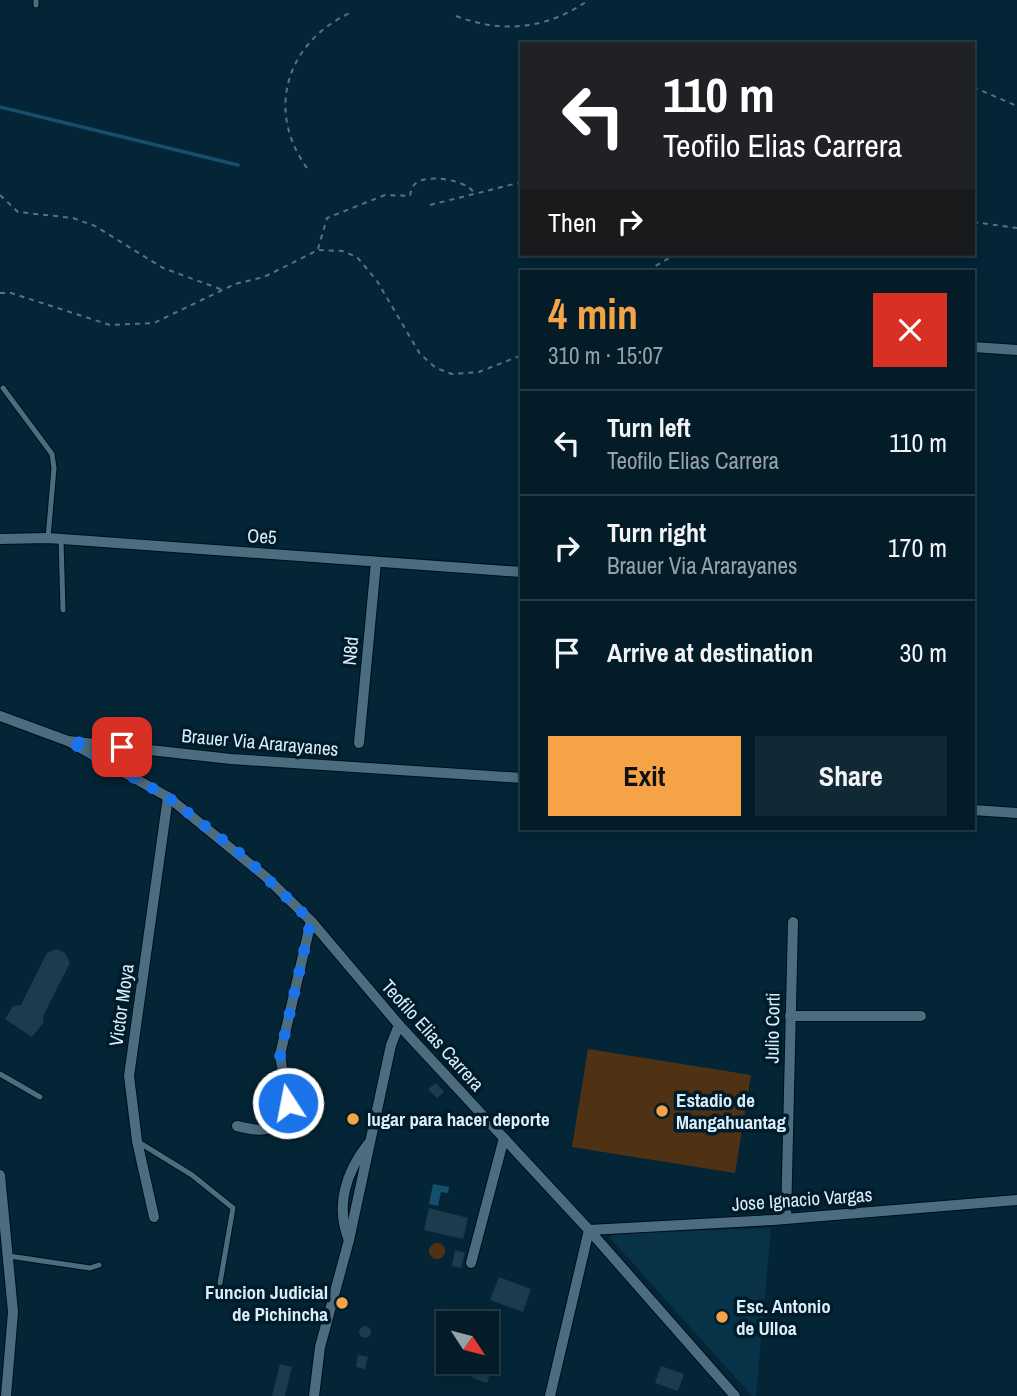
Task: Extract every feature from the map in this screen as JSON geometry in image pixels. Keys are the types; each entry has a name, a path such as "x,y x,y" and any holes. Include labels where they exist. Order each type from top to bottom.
{"street":[{"path":"975,347 1017,350"},
{"name":"Oe5","path":"0,539 48,538 520,572"},
{"name":"N8d","path":"359,743 376,562"},
{"name":"Brauer Via Ararayanes","path":"0,716 68,741 231,759 520,778"},
{"name":"Teofilo Elias Carrera","path":"68,741 168,797 247,859 311,921 399,1025 589,1230 735,1396"},
{"name":"Victor Moya","path":"154,1217 137,1141 129,1076 168,797"},
{"path":"975,810 1017,813"},
{"path":"237,1126 262,1132 272,1128 288,1103 280,1055 311,921"},
{"name":"Julio Corti","path":"786,1219 793,922"},
{"path":"790,1016 921,1017"},
{"path":"314,1396 320,1347 349,1240 391,1045 399,1025"},
{"path":"471,1263 504,1138"},
{"path":"0,1175 13,1312 6,1396"},
{"name":"Jose Ignacio Vargas","path":"589,1230 786,1219 1017,1199"},
{"path":"550,1396 589,1230"}],"lane":[{"path":"3,388 52,454 54,468 48,538"},
{"path":"61,539 63,610"},
{"path":"0,1074 40,1097"},
{"path":"137,1141 192,1175 233,1208 220,1283"},
{"path":"9,1256 90,1268 99,1265"}],"path":[{"path":"456,16 489,26 526,27 567,14 589,0"},
{"path":"307,168 290,142 287,127 289,80 304,47 317,33 350,13"},
{"path":"975,88 1017,106"},
{"path":"318,250 327,218 385,195 410,196 414,185 420,181 453,179 469,186 474,193"},
{"path":"430,205 520,182"},
{"path":"0,195 18,212 73,218 95,226 148,261 223,290"},
{"path":"975,222 1017,229"},
{"path":"0,293 10,293 110,325 154,323 235,284 264,276 318,250 342,251 357,257 377,281 421,354 436,369 452,374 479,372 520,356"},
{"path":"649,270 673,256"}],"shaded area":[{"name":"Estadio de Mangahuantag","path":"588,1049 751,1075 735,1173 572,1147"},
{"path":"433,1184 449,1187 448,1193 441,1192 438,1206 429,1204"},
{"name":"Esc. Antonio de Ulloa","path":"771,1228 756,1396 752,1396 610,1238 613,1233"},
{"path":"434,1243 440,1243 445,1251 443,1257 434,1259 429,1254 429,1248"}],"building":[{"path":"57,949 65,953 70,963 43,1016 44,1022 32,1037 5,1019 13,1006 21,1005 47,953"},
{"path":"436,1083 444,1092 437,1098 428,1089"},
{"path":"429,1208 468,1218 463,1239 424,1230"},
{"path":"455,1250 465,1253 461,1268 452,1266"},
{"path":"499,1277 531,1289 523,1312 490,1300"},
{"path":"360,1327 370,1327 370,1337 360,1337"},
{"path":"358,1355 368,1357 365,1369 356,1367"},
{"path":"280,1364 292,1367 285,1396 272,1396"},
{"path":"661,1366 684,1374 678,1391 655,1383"},
{"path":"473,1374 490,1374 487,1383 472,1378"}],"waterway":[{"path":"0,107 238,165"}],"place":[{"name":"Estadio de Mangahuantag","path":"662,1111"},
{"name":"lugar para hacer deporte","path":"353,1119"},
{"name":"Funcion Judicial de Pichincha","path":"342,1303"},
{"name":"Esc. Antonio de Ulloa","path":"722,1317"}],"route":[{"path":"122,747 68,741 168,797 247,859 311,921 280,1055 282,1081 288,1095 288,1103"}]}
